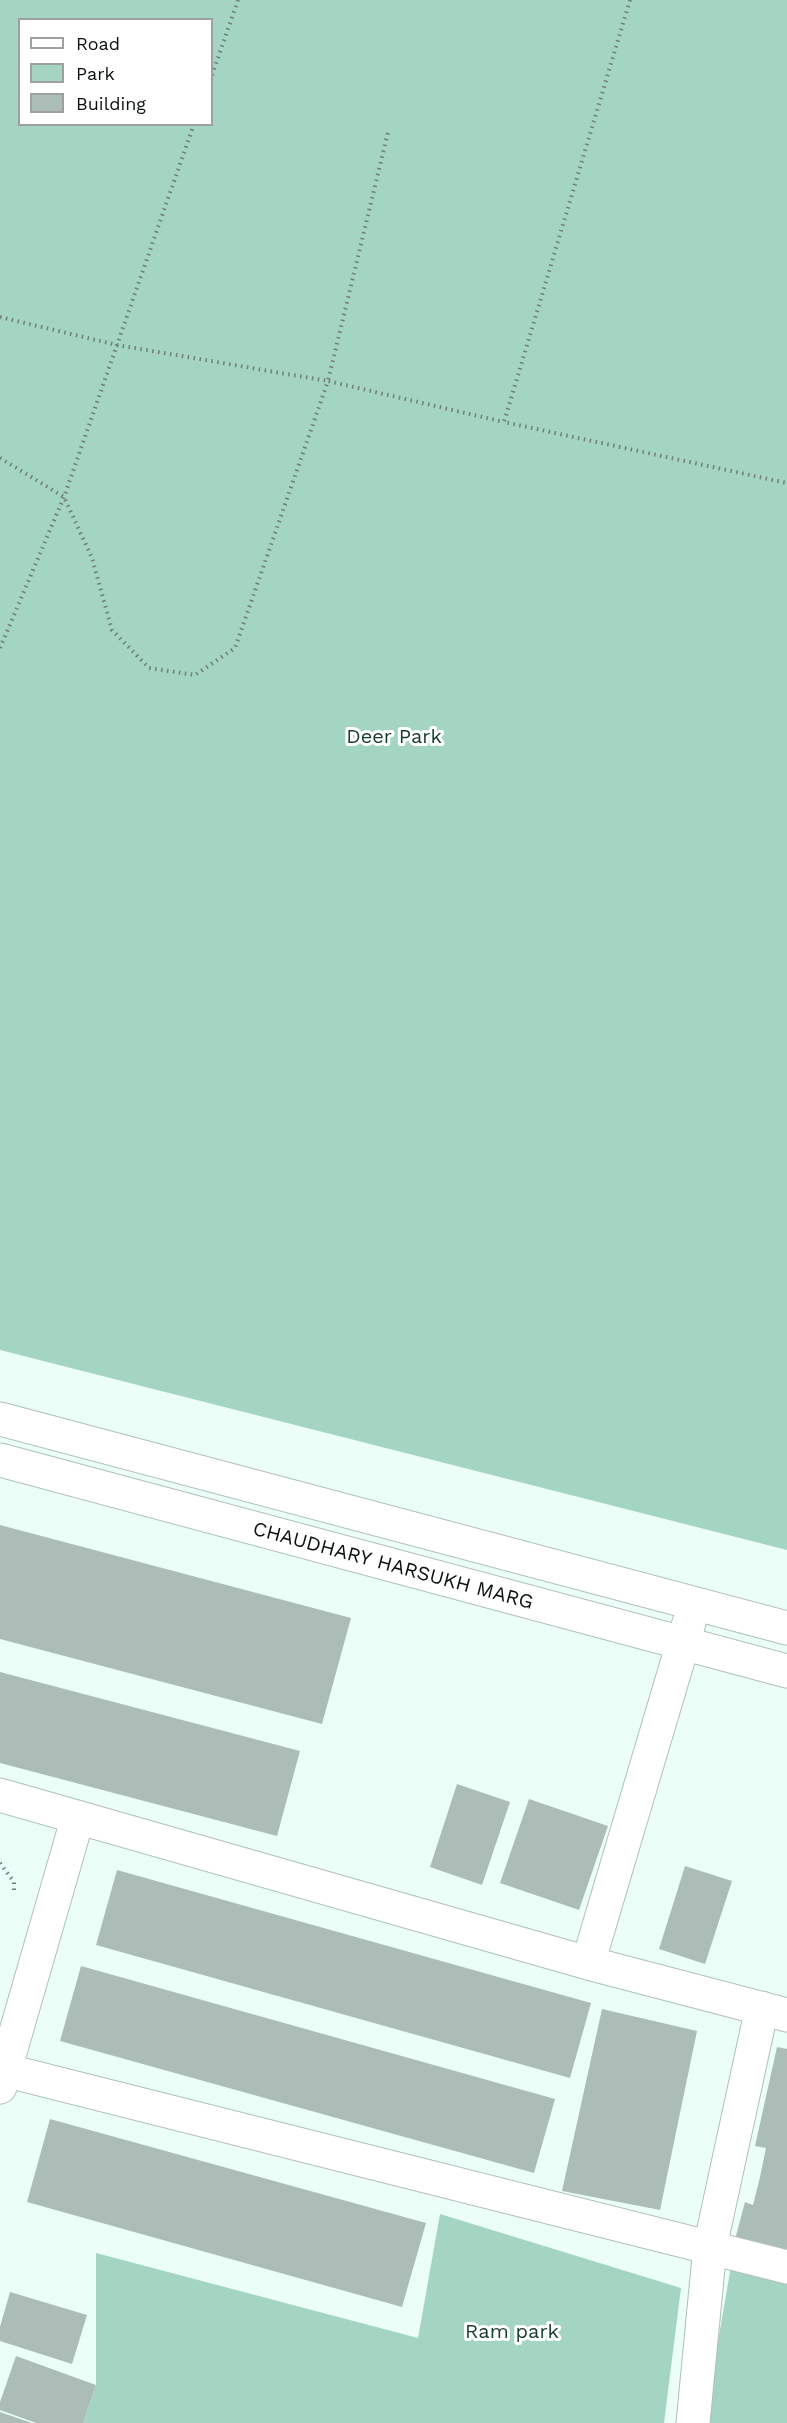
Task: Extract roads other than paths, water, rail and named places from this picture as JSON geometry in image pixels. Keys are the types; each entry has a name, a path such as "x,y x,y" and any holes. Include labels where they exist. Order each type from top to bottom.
{"street":[{"name":"CHAUDHARY HARSUKH MARG","path":"0,1419 787,1628"},
{"name":"CHAUDHARY HARSUKH MARG","path":"0,1460 787,1671"},
{"path":"588,1963 695,1604"},
{"path":"0,1795 588,1963 775,2012 710,2247 693,2423"},
{"path":"78,1817 2,2076 787,2267"}],"park label":[{"name":"Deer Park","path":"394,737"},
{"name":"Ram park","path":"512,2332"}]}
